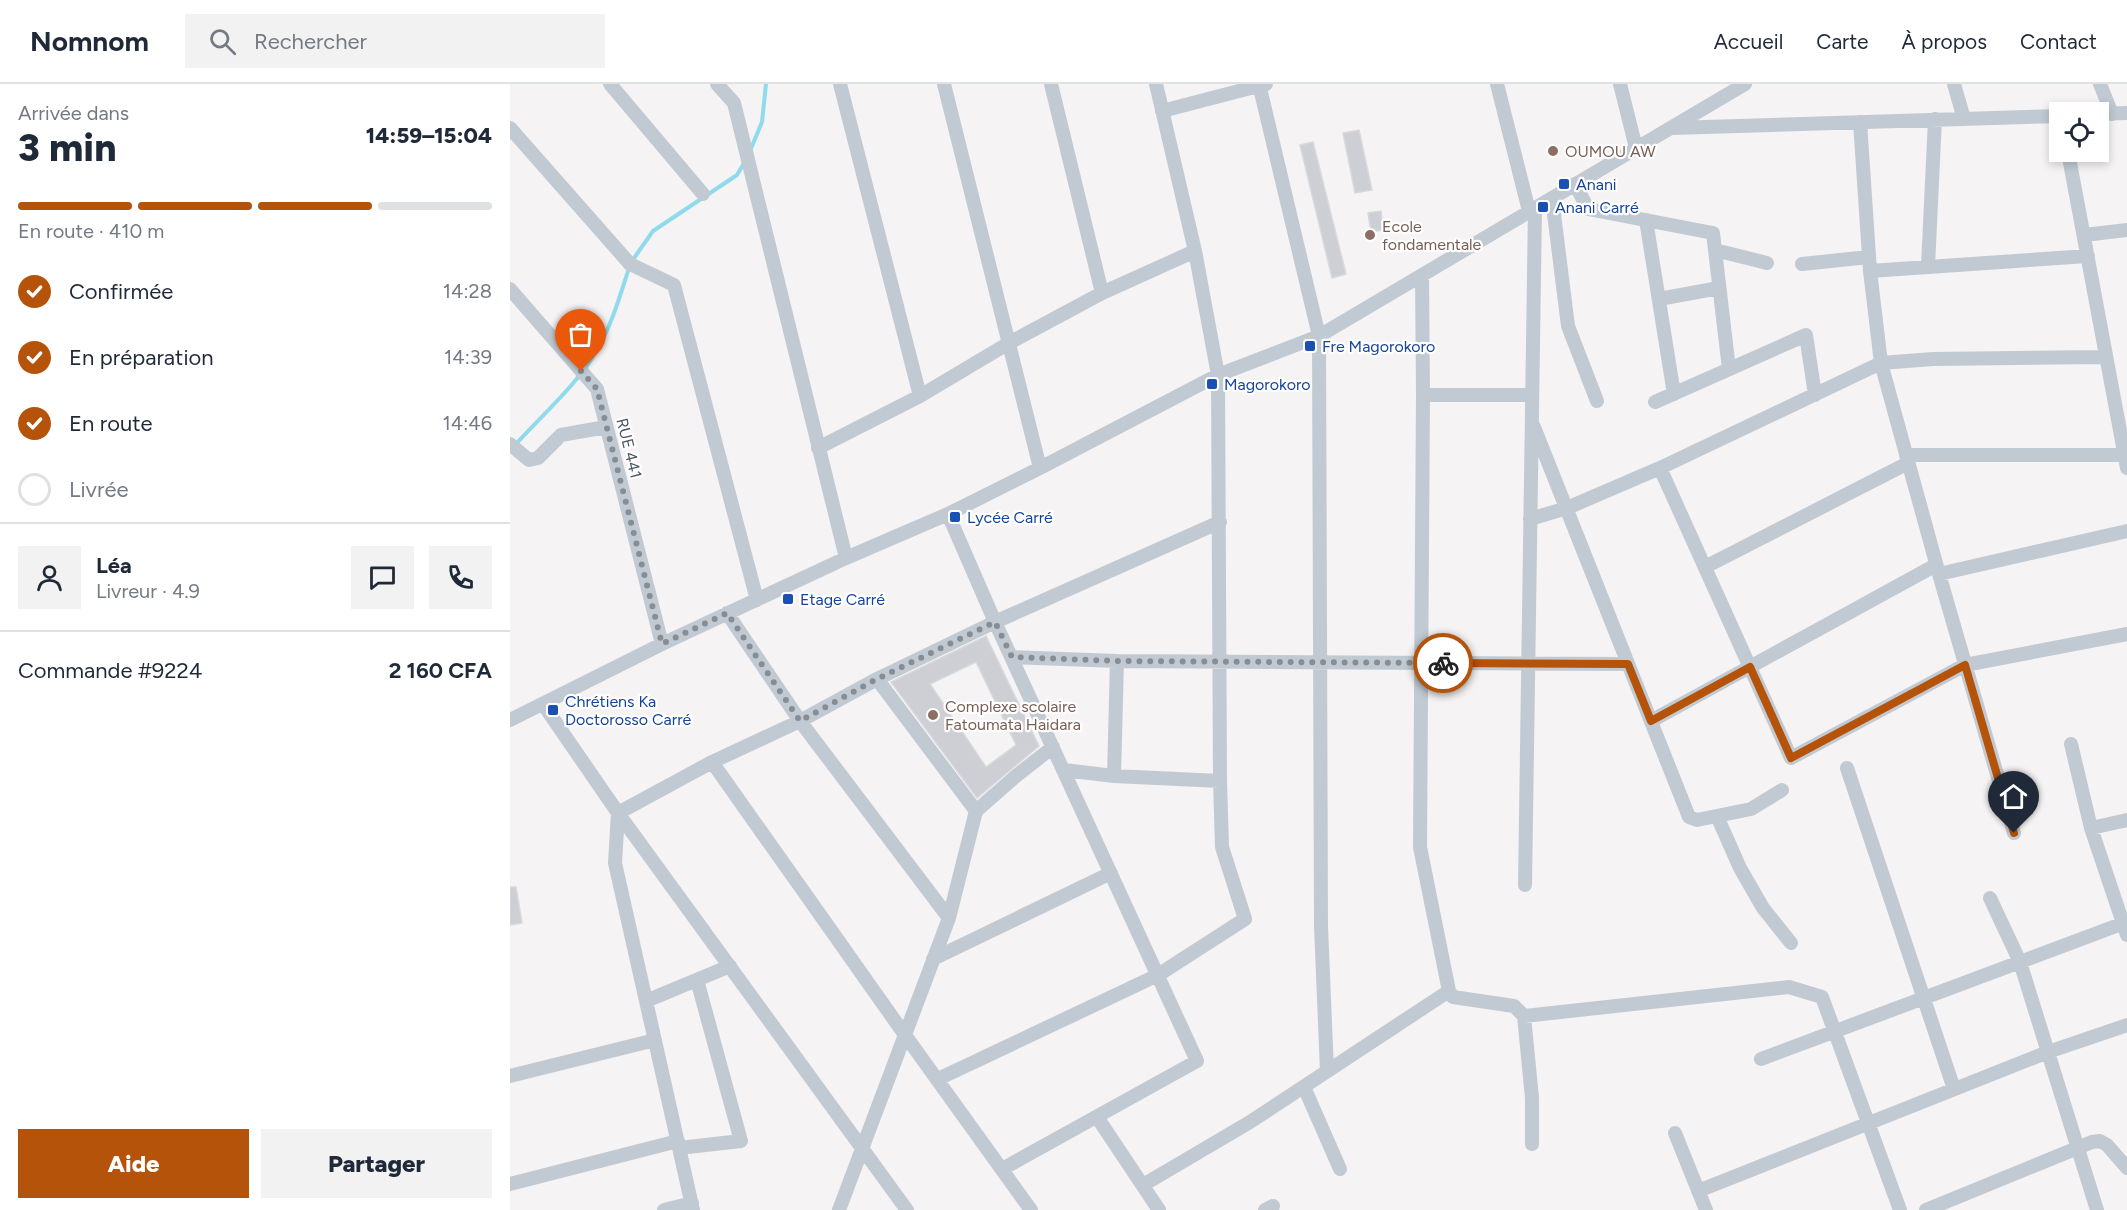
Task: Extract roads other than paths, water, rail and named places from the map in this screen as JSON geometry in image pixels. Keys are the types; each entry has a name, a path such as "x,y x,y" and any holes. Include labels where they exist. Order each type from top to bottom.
{"street":[{"path":"610,84 703,194"},
{"path":"840,84 920,396"},
{"path":"944,84 1040,468"},
{"path":"1051,84 1101,293"},
{"path":"938,1079 1158,975 1245,919 1222,847 1218,375 1195,251 1156,84"},
{"path":"1497,84 1532,210 1532,422 1525,885"},
{"path":"1620,84 1636,148"},
{"path":"1954,84 1964,119"},
{"path":"2100,84 2103,102"},
{"path":"720,85 734,103 846,558"},
{"path":"1162,111 1261,85 1319,336 1322,926 1327,1071"},
{"path":"510,720 727,613 948,514 1218,375 1319,336 1739,86"},
{"path":"2109,114 2127,113"},
{"path":"1670,128 2049,116"},
{"path":"1929,266 1935,119"},
{"path":"1860,122 1869,264 1881,363 1937,569 2014,833"},
{"path":"510,128 630,264 674,285 757,600"},
{"path":"1705,567 1907,459 2126,461 2070,162"},
{"path":"1575,184 1588,209 1713,233 1729,369"},
{"path":"1552,198 1568,326 1597,401"},
{"path":"1646,220 1674,394"},
{"path":"2084,236 2127,230"},
{"path":"1715,250 1767,263"},
{"path":"818,448 920,396 1009,343 1101,293 1195,251"},
{"path":"1802,264 1929,266 2088,256"},
{"path":"1422,274 1420,848 1449,991 1453,997 1514,1006 1524,1016 1532,1098 1532,1144"},
{"path":"1659,299 1719,288"},
{"name":"RUE 441","path":"510,289 597,389 662,644"},
{"path":"1655,402 1806,335 1815,395"},
{"path":"1530,519 1567,508 1660,468 1881,363 1933,359 2106,357"},
{"path":"1423,395 1532,395"},
{"path":"1532,422 1689,817 1697,820 1750,810 1782,790"},
{"path":"510,444 529,460 538,458 561,435 606,427"},
{"path":"1660,468 1791,758 1965,665 2127,634"},
{"path":"948,514 995,622 1197,1061 1002,1169"},
{"path":"618,813 712,762 800,721 877,679 995,622 1220,522"},
{"path":"1651,721 1937,569 2127,531"},
{"path":"727,613 800,721 949,918"},
{"path":"1012,657 1117,661 1628,664"},
{"path":"1114,776 1117,661"},
{"path":"877,679 976,811"},
{"path":"543,704 618,813 907,1210"},
{"path":"1761,1059 2020,962 2125,928 2091,828 2071,744"},
{"path":"839,1210 949,918 976,811 1053,747"},
{"path":"712,762 1031,1210"},
{"path":"1847,768 1954,1089"},
{"path":"1064,770 1114,776 1220,781"},
{"path":"618,813 615,863 693,1207 664,1210"},
{"path":"1717,816 1740,868 1762,908 1791,944"},
{"path":"2091,828 2127,819"},
{"path":"933,959 1111,873"},
{"path":"1990,898 2020,962 2097,1210"},
{"path":"646,1001 730,966"},
{"path":"510,1184 679,1145 741,1142 697,980"},
{"path":"1524,1016 1789,987 1822,998 1900,1210"},
{"path":"1143,1185 1250,1122 1449,991"},
{"path":"1698,1191 2048,1052 2127,1025"},
{"path":"510,1076 655,1040"},
{"path":"1304,1087 1340,1169"},
{"path":"1097,1117 1159,1210"},
{"path":"1676,1133 1706,1210"},
{"path":"1926,1210 2100,1141 2107,1145 2127,1168"}],"waterway":[{"path":"750,151 762,122 766,84"},
{"path":"632,261 653,231 737,175 744,163"},
{"path":"515,445 569,388 589,363 607,330 629,268"}],"place":[{"name":"OUMOU AW","path":"1553,151"},
{"name":"Anani","path":"1564,184"},
{"name":"Anani Carré","path":"1543,207"},
{"name":"Ecole fondamentale","path":"1370,235"},
{"name":"Fre Magorokoro","path":"1310,346"},
{"name":"Magorokoro","path":"1212,384"},
{"name":"Lycée Carré","path":"955,517"},
{"name":"Etage Carré","path":"788,599"},
{"name":"Chrétiens Ka Doctorosso Carré","path":"553,710"},
{"name":"Complexe scolaire Fatoumata Haidara","path":"933,715"}]}
